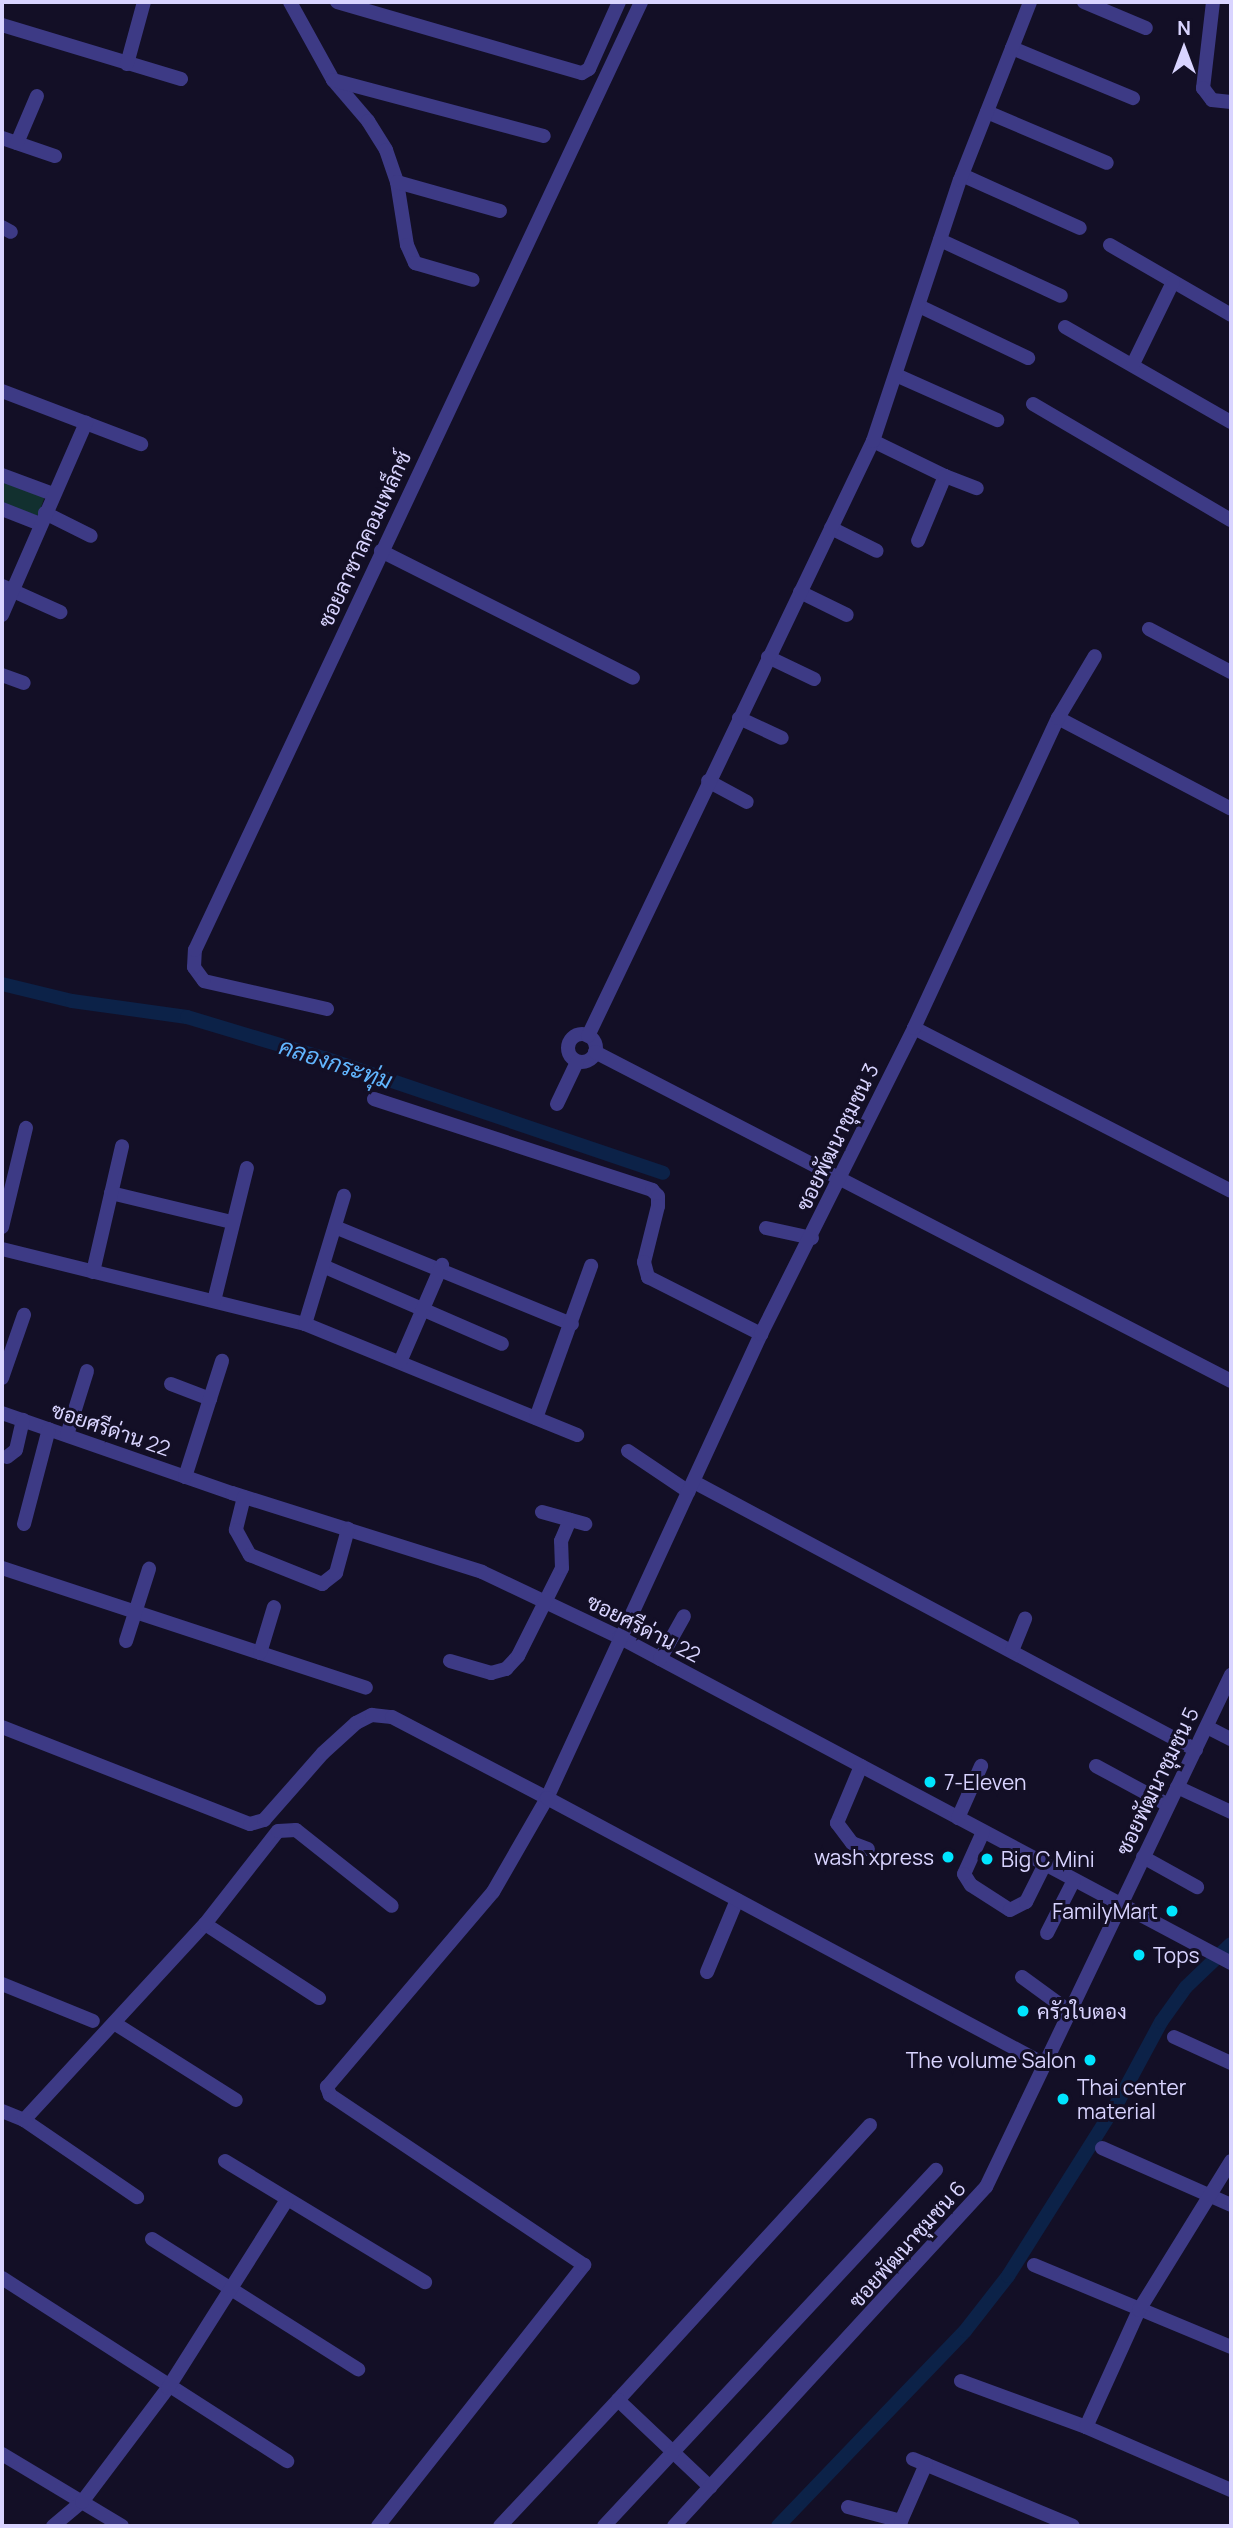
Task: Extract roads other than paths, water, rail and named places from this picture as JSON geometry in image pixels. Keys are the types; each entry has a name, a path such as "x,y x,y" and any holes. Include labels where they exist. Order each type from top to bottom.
{"street":[{"path":"127,64 144,2"},
{"path":"290,2 332,80 379,136 397,182 407,245 415,263 473,280"},
{"path":"337,2 582,74 589,69 619,2"},
{"name":"ซอยลาซาลคอมเพล็กซ์","path":"327,1009 204,981 194,967 195,950 641,2"},
{"path":"1030,2 962,175 873,441 588,1036 595,1052 1231,1381"},
{"path":"1084,2 1146,28"},
{"path":"1213,2 1203,88 1212,100 1231,102"},
{"path":"2,25 181,79"},
{"path":"1012,48 1133,98"},
{"path":"332,80 544,136"},
{"path":"37,96 7,143 55,156"},
{"path":"987,112 1107,163"},
{"path":"962,175 1080,228"},
{"path":"397,182 500,211"},
{"path":"940,240 1061,296"},
{"path":"1110,245 1231,315"},
{"path":"1133,363 1173,282"},
{"path":"919,306 1028,358"},
{"path":"1065,327 1133,363 1231,422"},
{"path":"896,375 997,420"},
{"path":"2,391 141,444"},
{"path":"1033,404 1231,520"},
{"path":"2,615 7,588 43,519 86,423"},
{"path":"873,441 976,488"},
{"path":"2,474 53,494"},
{"path":"918,541 945,476"},
{"path":"2,509 43,519 91,537"},
{"path":"831,528 877,551"},
{"path":"381,551 633,678"},
{"path":"7,588 60,612"},
{"path":"800,592 847,615"},
{"path":"1149,629 1231,673"},
{"name":"ซอยพัฒนาชุมชน 3","path":"378,2526 584,2265 330,2095 327,2087 493,1892 547,1798 619,1637 692,1487 761,1335 914,1028 1058,718 1095,656"},
{"path":"768,657 814,679"},
{"path":"2,675 24,683"},
{"path":"739,718 782,738"},
{"path":"1058,718 1231,808"},
{"path":"708,781 747,802"},
{"path":"914,1028 1231,1191"},
{"path":"588,1036 575,1036 569,1043 570,1056 577,1062 586,1062 595,1052"},
{"path":"556,1104 577,1062"},
{"path":"374,1099 652,1190 658,1196 658,1206 644,1262 648,1277 761,1335"},
{"path":"2,1227 26,1128"},
{"path":"93,1272 122,1146"},
{"path":"214,1301 247,1168"},
{"path":"111,1193 232,1222"},
{"path":"305,1324 344,1196"},
{"path":"335,1227 572,1324"},
{"path":"766,1228 811,1238"},
{"path":"2,1249 305,1324 577,1435"},
{"path":"323,1266 502,1344"},
{"path":"536,1418 591,1266"},
{"path":"400,1362 440,1268"},
{"path":"2,1378 24,1315"},
{"path":"185,1477 222,1361"},
{"path":"67,1435 87,1371"},
{"path":"171,1384 210,1399"},
{"name":"ซอยศรีด่าน 22","path":"2,1413 244,1497 482,1572 619,1637 1231,1963"},
{"path":"7,1457 16,1450 23,1420"},
{"path":"24,1524 49,1429"},
{"path":"628,1451 692,1487 1196,1749"},
{"path":"244,1497 236,1530 250,1555 322,1584 336,1573 348,1529"},
{"path":"450,1661 491,1673 506,1669 518,1656 562,1568 561,1541 578,1522 542,1512"},
{"path":"2,1568 366,1688"},
{"path":"126,1641 149,1569"},
{"path":"260,1653 274,1607"},
{"path":"660,1659 684,1616"},
{"path":"1012,1651 1025,1619"},
{"name":"ซอยพัฒนาชุมชน 5","path":"1119,1904 1231,1675"},
{"path":"2,1727 250,1824 264,1820 323,1753 356,1723 372,1715 392,1717 1044,2064"},
{"path":"1206,1727 1231,1739"},
{"path":"860,1766 837,1823 839,1832 852,1843 868,1849"},
{"path":"958,1818 981,1766"},
{"path":"1096,1766 1168,1805"},
{"path":"1177,1787 1231,1812"},
{"path":"24,2120 205,1924 278,1831 287,1828 296,1830 392,1906"},
{"path":"983,1832 964,1874 971,1885 1010,1910 1027,1902 1045,1864"},
{"path":"1143,1857 1197,1888"},
{"path":"1047,1933 1074,1880"},
{"path":"707,1972 737,1900"},
{"name":"ซอยพัฒนาชุมชน 6","path":"674,2526 978,2198 1070,2012 1119,1904"},
{"path":"205,1924 319,1998"},
{"path":"1022,1977 1070,2012"},
{"path":"2,1984 93,2021"},
{"path":"114,2023 236,2101"},
{"path":"1174,2037 1231,2063"},
{"path":"2,2111 24,2120 137,2197"},
{"path":"500,2526 870,2125"},
{"path":"1102,2148 1231,2204"},
{"path":"225,2161 425,2282"},
{"path":"1086,2427 1139,2309 1212,2197 1231,2161"},
{"path":"604,2526 936,2170"},
{"path":"52,2526 82,2502 168,2388 228,2289 287,2200"},
{"path":"152,2239 358,2369"},
{"path":"1034,2265 1231,2347"},
{"path":"2,2278 168,2388 287,2461"},
{"path":"961,2381 1086,2427 1231,2490"},
{"path":"618,2400 710,2487"},
{"path":"2,2454 122,2526"},
{"path":"848,2507 901,2521 919,2461 1073,2526"}],"waterway":[{"name":"คลองกระทุ่ม","path":"2,984 72,1001 187,1017 324,1058 663,1173"},
{"path":"778,2526 965,2331 1008,2276 1119,2100 1161,2022 1186,1987 1231,1944"}],"place":[{"name":"7-Eleven","path":"930,1782"},
{"name":"wash xpress","path":"948,1857"},
{"name":"Big C Mini","path":"987,1859"},
{"name":"FamilyMart","path":"1172,1911"},
{"name":"Tops","path":"1139,1955"},
{"name":"ครัวใบตอง","path":"1023,2011"},
{"name":"The volume Salon","path":"1090,2060"},
{"name":"Thai center material","path":"1063,2099"}]}
